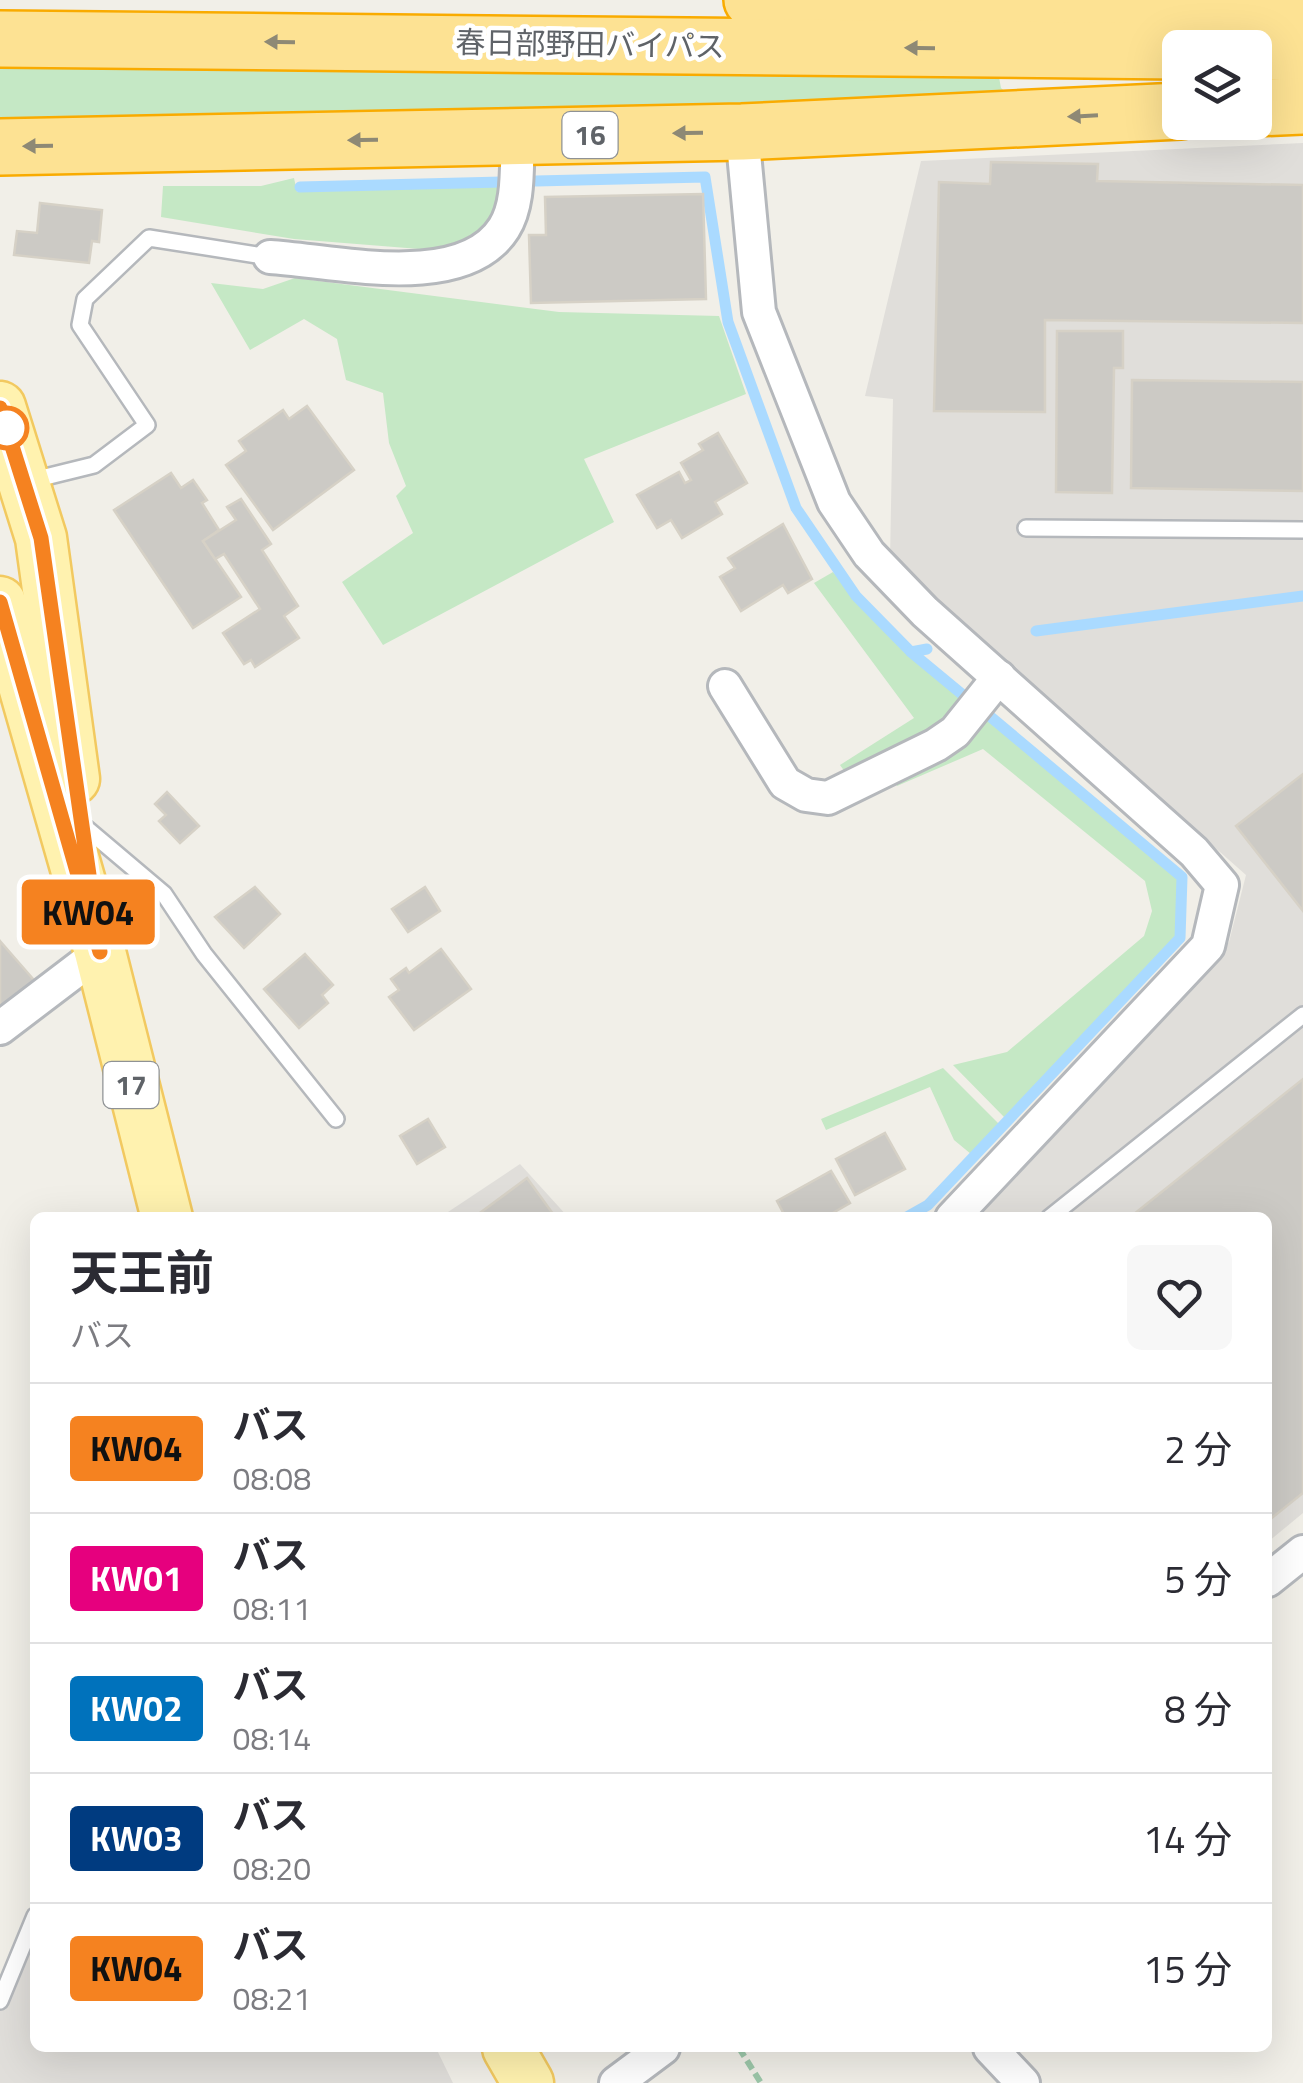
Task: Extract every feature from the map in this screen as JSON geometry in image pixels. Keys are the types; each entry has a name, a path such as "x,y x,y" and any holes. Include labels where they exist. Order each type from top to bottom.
{"highway":[{"name":"春日部野田バイパス","path":"752,0 1018,26 1162,48"},
{"name":"春日部野田バイパス","path":"0,39 1018,26 1303,6"},
{"path":"1272,52 1303,53"},
{"path":"1272,107 1303,106"},
{"name":"16","path":"0,147 742,132 1162,112"}],"main road":[{"name":"17","path":"0,408 25,482 46,571 100,952"},
{"name":"17","path":"0,602 100,952 165,1212"},
{"path":"510,2052 528,2083"}],"street":[{"path":"742,132 759,312 834,502 869,554 924,612 1194,852 1222,885 1208,946 958,1212"},
{"path":"270,257 427,269 457,262 504,228 513,204 518,137"},
{"path":"726,686 786,783 806,795 828,798 936,746 955,732 999,677"},
{"path":"0,1028 100,952"},
{"path":"1272,1577 1303,1552"},
{"path":"616,2083 658,2052"},
{"path":"994,2052 1023,2083"}],"lane":[{"path":"25,482 94,464 147,425 80,325 80,312 86,299 149,238 270,257"},
{"path":"1026,528 1303,530"},
{"path":"80,823 164,894 204,954 336,1119"},
{"path":"1057,1212 1303,1015"},
{"path":"0,2001 30,1928"}],"path":[{"path":"742,2052 761,2083"}],"shaded area":[{"path":"1303,143 1303,1513 1272,1539 1272,1212 974,1212 1229,942 1246,875 890,560 893,399 865,396 921,161"},
{"path":"520,1164 563,1212 448,1212"},
{"path":"30,1951 30,2052 438,2052 453,2083 0,2083 0,2007 17,1983"}],"green space":[{"path":"0,62 998,72 1001,88 1016,102 0,125"},
{"path":"294,178 297,192 502,186 501,211 457,252 294,239 161,217 163,186 261,186"},
{"path":"295,278 559,312 719,316 746,394 584,459 614,522 383,645 342,582 413,533 396,496 406,486 389,443 383,393 346,380 337,339 304,319 250,350 211,283 263,289"},
{"path":"833,572 910,656 966,704 940,733 845,772 840,765 914,718 814,583"},
{"path":"983,716 1179,877 1178,937 1005,1118 953,1065 1007,1052 1144,936 1152,911 1145,881 983,749 897,786 893,778"},
{"path":"943,1068 999,1124 971,1154 954,1140 930,1087 826,1130 821,1119"}],"building":[{"path":"991,162 1098,164 1097,181 1303,185 1303,323 1045,320 1045,412 934,411 939,182 990,184"},
{"path":"703,194 706,299 531,303 529,235 546,235 545,197"},
{"path":"40,203 102,210 99,242 92,241 89,263 14,255 17,231 37,233"},
{"path":"1057,331 1123,331 1123,368 1114,368 1112,493 1056,492"},
{"path":"1132,380 1303,382 1303,491 1131,488"},
{"path":"307,406 354,470 273,530 226,465 246,451 239,441 283,410 289,419"},
{"path":"718,433 747,483 715,502 722,514 682,538 671,520 657,528 637,495 679,472 685,483 691,480 681,463 703,450 699,444"},
{"path":"171,473 181,488 193,480 207,500 202,503 219,530 203,541 241,597 193,628 114,510"},
{"path":"241,499 271,544 262,550 298,606 284,616 299,638 255,667 251,660 244,664 223,633 260,609 224,554 215,559 203,541 236,520 227,507"},
{"path":"783,524 812,579 788,593 783,585 741,611 720,577 735,568 728,558"},
{"path":"1303,774 1303,911 1236,826"},
{"path":"167,792 199,826 180,843 159,821 166,815 155,804"},
{"path":"255,887 280,914 244,948 215,917"},
{"path":"425,887 440,911 408,932 392,909"},
{"path":"0,941 34,980 0,1009"},
{"path":"441,949 471,989 414,1030 389,997 399,990 391,979 406,968 409,973"},
{"path":"305,954 333,985 322,995 328,1003 299,1028 264,989"},
{"path":"1303,1079 1303,1493 1272,1518 1272,1212 1137,1212"},
{"path":"428,1119 445,1147 417,1164 400,1136"},
{"path":"885,1133 905,1169 855,1195 836,1159"},
{"path":"831,1171 850,1203 834,1212 783,1212 777,1201"},
{"path":"527,1178 552,1212 481,1212"}],"waterway":[{"path":"536,181 705,177 728,322 796,508 856,596 911,652 927,649"},
{"path":"300,187 502,182"},
{"path":"1036,631 1303,596"},
{"path":"911,652 969,700"},
{"path":"916,1212 928,1205 1180,938 1182,877 986,713"}],"bus line":[{"name":"KW04","path":"0,408 30,493 41,538 100,952 0,602"}]}
